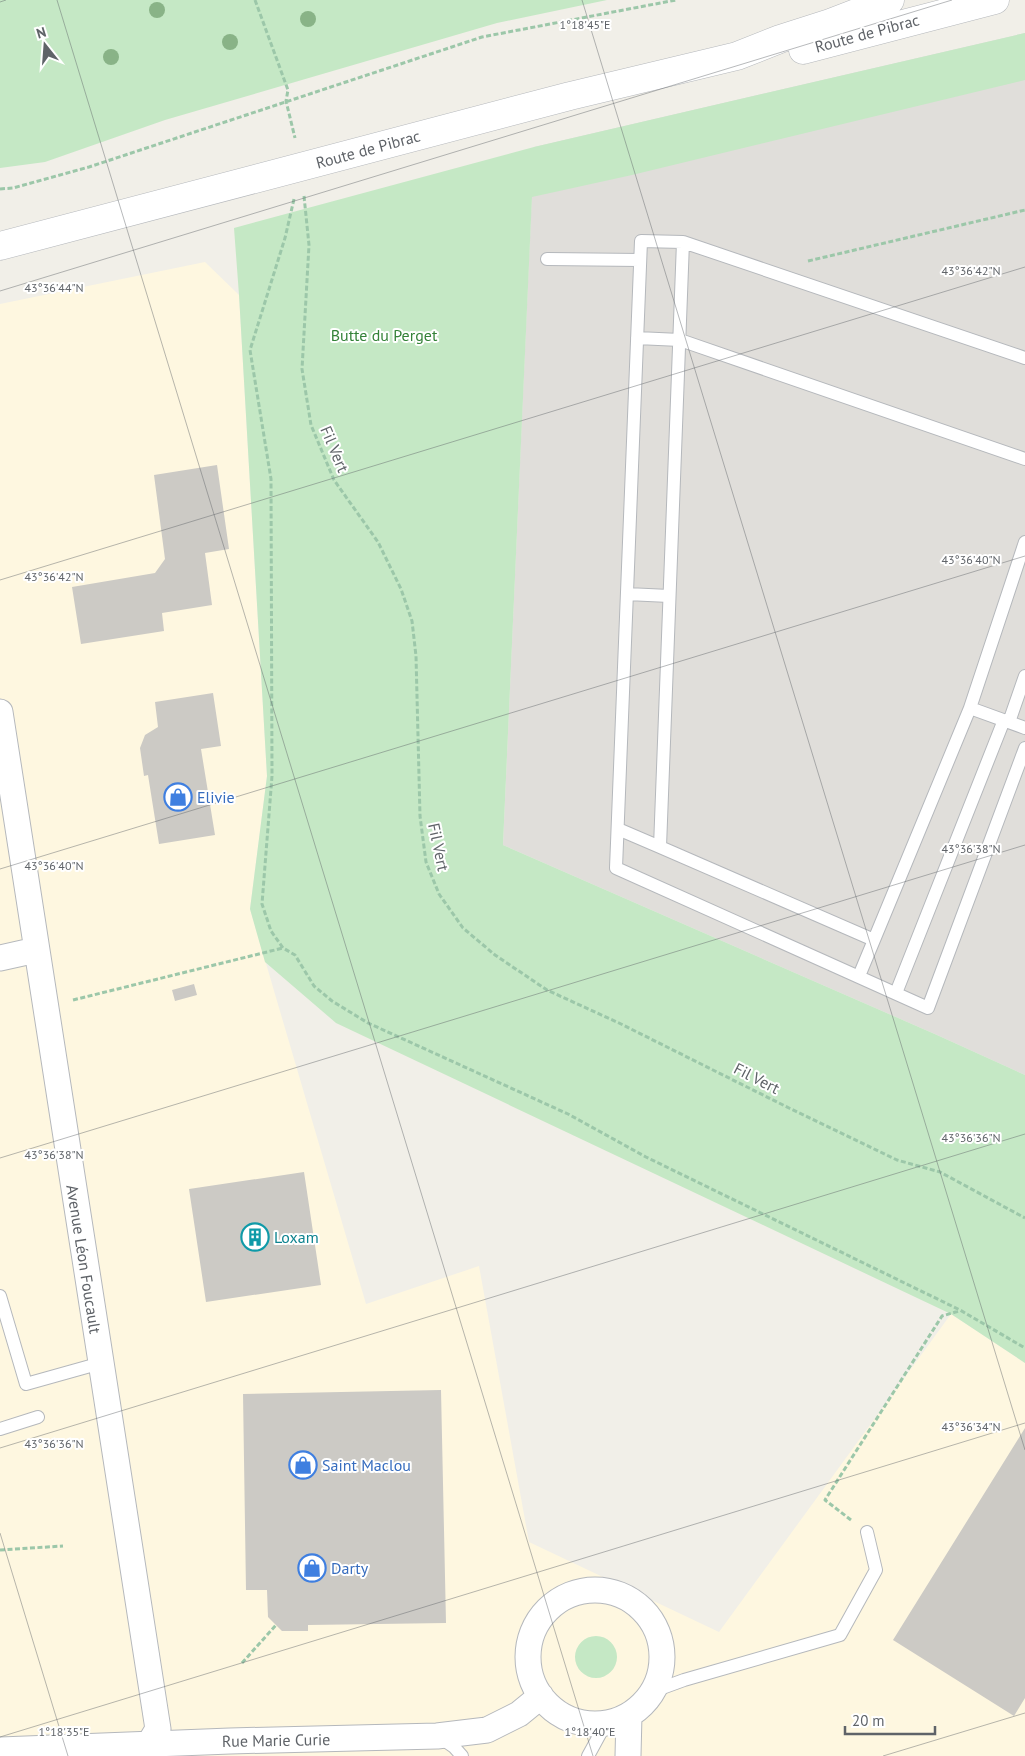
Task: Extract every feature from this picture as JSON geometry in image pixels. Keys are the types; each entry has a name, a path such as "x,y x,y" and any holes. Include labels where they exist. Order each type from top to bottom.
{"street":[{"name":"Route de Pibrac","path":"0,246 570,96 737,56 890,0"},
{"name":"Route de Pibrac","path":"737,56 799,51 995,0"},
{"name":"Avenue Léon Foucault","path":"0,712 158,1729 150,1752"},
{"path":"0,958 36,950"},
{"path":"598,1590 617,1593 635,1602 649,1616 659,1633 663,1653 661,1672 654,1691 643,1704 629,1715 606,1723 587,1724 569,1718 553,1709 541,1696 534,1684 529,1670 528,1656 534,1629 545,1612 560,1600 578,1592 598,1590"},
{"name":"Rue Marie Curie","path":"0,1750 150,1752 437,1736 487,1730 519,1714 541,1696"},
{"path":"628,1756 629,1715"}],"lane":[{"path":"1025,358 684,242 641,241 616,868 928,1008 1025,748"},
{"path":"660,847 684,242"},
{"path":"547,259 640,260"},
{"path":"637,338 680,340 1025,459"},
{"path":"859,976 970,708 1025,542"},
{"path":"627,594 669,596"},
{"path":"896,993 1025,676"},
{"path":"970,708 1025,728"},
{"path":"618,829 874,940"},
{"path":"0,1296 26,1384 101,1363"},
{"path":"0,1429 38,1417"},
{"path":"654,1691 840,1635 876,1570 867,1532"},
{"path":"588,1756 606,1723"},
{"path":"437,1736 454,1747 462,1756"}],"path":[{"path":"255,0 288,90 286,101 296,139"},
{"path":"0,189 13,188 89,167 482,38 676,0"},
{"name":"Fil Vert","path":"304,191 309,245 302,369 311,425 334,480 378,542 401,589 412,621 416,656 420,816 426,862 439,894 464,928 496,955 547,990 619,1023 897,1160 940,1172 1025,1218"},
{"path":"296,195 285,238 250,350 271,480 272,776 262,904 271,931 283,948 295,955 314,986 332,1001 368,1023 568,1114 646,1158 960,1310 1025,1348"},
{"path":"803,262 1025,210"},
{"path":"46,1004 82,998 283,948"},
{"path":"867,1532 825,1500 942,1316 960,1310"},
{"path":"0,1550 63,1546"},
{"path":"242,1663 276,1625"}],"shaded area":[{"path":"1025,33 1025,1075 503,845 534,147"},
{"path":"205,262 239,295 267,776 250,909 366,1304 479,1266 529,1542 719,1632 951,1314 1025,1363 1025,1756 0,1756 0,304"}],"green space":[{"path":"0,0 607,0 497,23 165,120 45,162 0,168"},
{"name":"Butte du Perget","path":"1025,33 1025,80 632,175 532,197 503,845 1025,1075 1025,1363 951,1314 336,1023 265,962 250,909 267,776 234,228 534,147"},
{"path":"596,1636 611,1642 617,1657 611,1672 596,1678 581,1672 575,1657 581,1642"}],"building":[{"path":"217,465 229,549 205,553 212,605 162,613 164,631 81,644 72,587 155,573 165,559 154,475"},
{"path":"213,693 221,746 201,749 215,835 159,844 148,775 144,776 140,748 145,735 158,727 155,702"},
{"path":"194,984 197,995 175,1001 172,990"},
{"name":"Loxam","path":"304,1172 321,1285 206,1302 189,1189"},
{"path":"441,1390 446,1623 308,1625 308,1631 282,1631 268,1617 267,1590 246,1590 243,1394"},
{"path":"1025,1428 1025,1698 1014,1716 893,1640"}],"place":[{"name":"Elivie","path":"178,797"},
{"name":"Loxam","path":"255,1237"},
{"name":"Saint Maclou","path":"303,1465"},
{"name":"Darty","path":"312,1568"}]}
